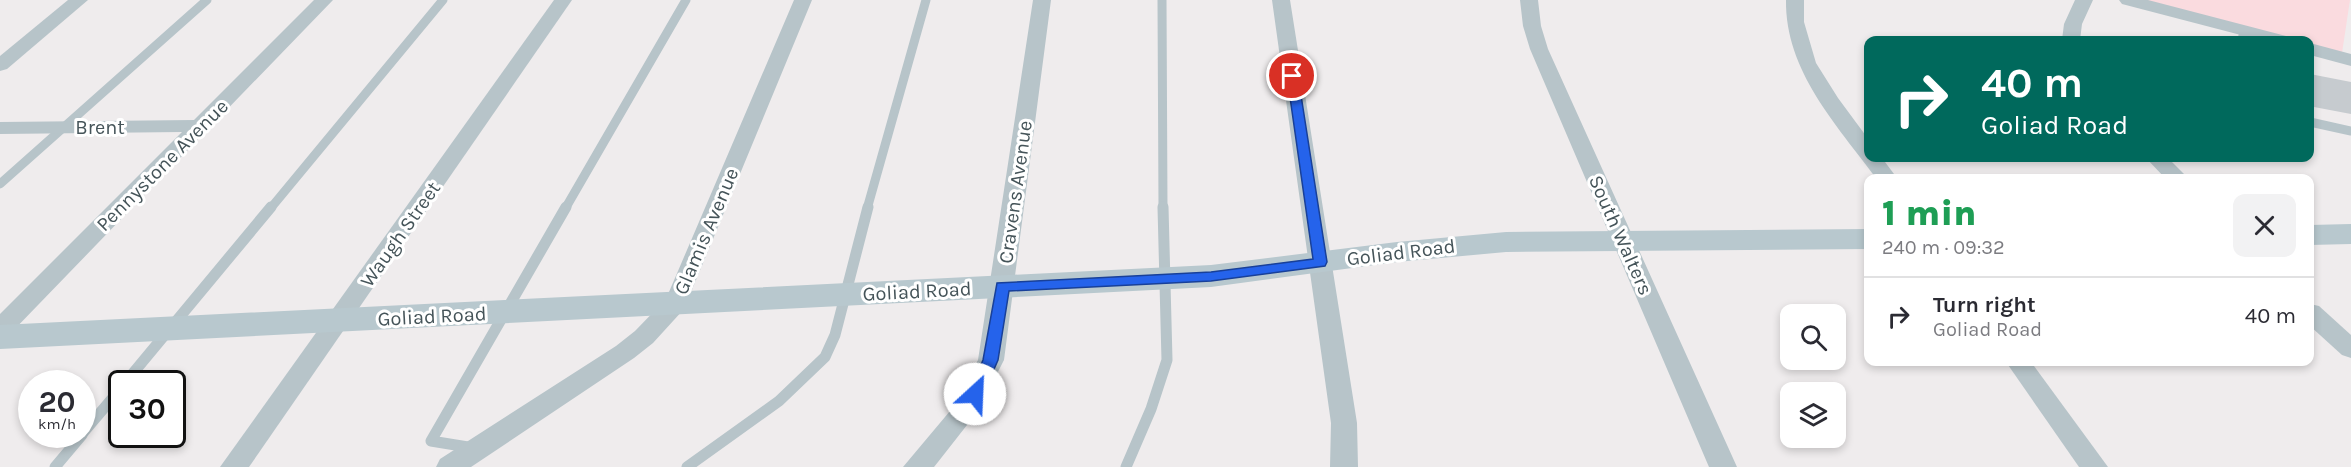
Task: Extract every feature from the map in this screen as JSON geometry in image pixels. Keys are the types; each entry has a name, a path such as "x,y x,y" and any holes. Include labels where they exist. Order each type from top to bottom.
{"main road":[{"path":"2314,235 2351,234"},
{"name":"Goliad Road","path":"0,337 1163,279 1261,272 1320,262 1472,244 1623,240 1864,239"}],"street":[{"path":"0,65 79,0"},
{"name":"Pennystone Avenue","path":"0,329 324,0"},
{"name":"Waugh Street","path":"234,467 340,320 563,0"},
{"name":"Glamis Avenue","path":"450,467 625,352 644,337 676,303 803,0"},
{"name":"Cravens Avenue","path":"917,467 942,442 968,408 983,381 995,340 1042,0"},
{"path":"1281,0 1344,423 1344,467"},
{"name":"South Walters","path":"1529,0 1532,26 1539,49 1723,467"},
{"path":"1795,0 1794,19 1804,57 1864,147"},
{"path":"2072,36 2073,24 2084,0"},
{"path":"2128,0 2147,2 2243,36"},
{"path":"2314,50 2351,60"},
{"name":"Brent","path":"0,128 200,126"},
{"path":"2160,162 2173,174"},
{"path":"2314,316 2351,349"},
{"path":"2021,366 2094,467"}],"lane":[{"path":"0,184 207,0"},
{"path":"136,370 443,0"},
{"path":"478,449 462,444 431,441 508,312 686,0"},
{"path":"687,467 804,381 826,356 834,335 843,295 926,0"},
{"path":"1126,467 1151,410 1167,360 1163,279 1162,0"},
{"path":"2314,123 2351,131"},
{"path":"96,418 108,404"},
{"path":"55,467 71,448"}],"shaded area":[{"path":"2145,0 2350,0 2342,53 2314,45 2314,36 2281,36"}],"building":[{"path":"2314,75 2351,82 2351,114 2314,107"}],"route":[{"path":"975,394 991,360 1002,287 1211,276 1320,262 1292,76"}]}
